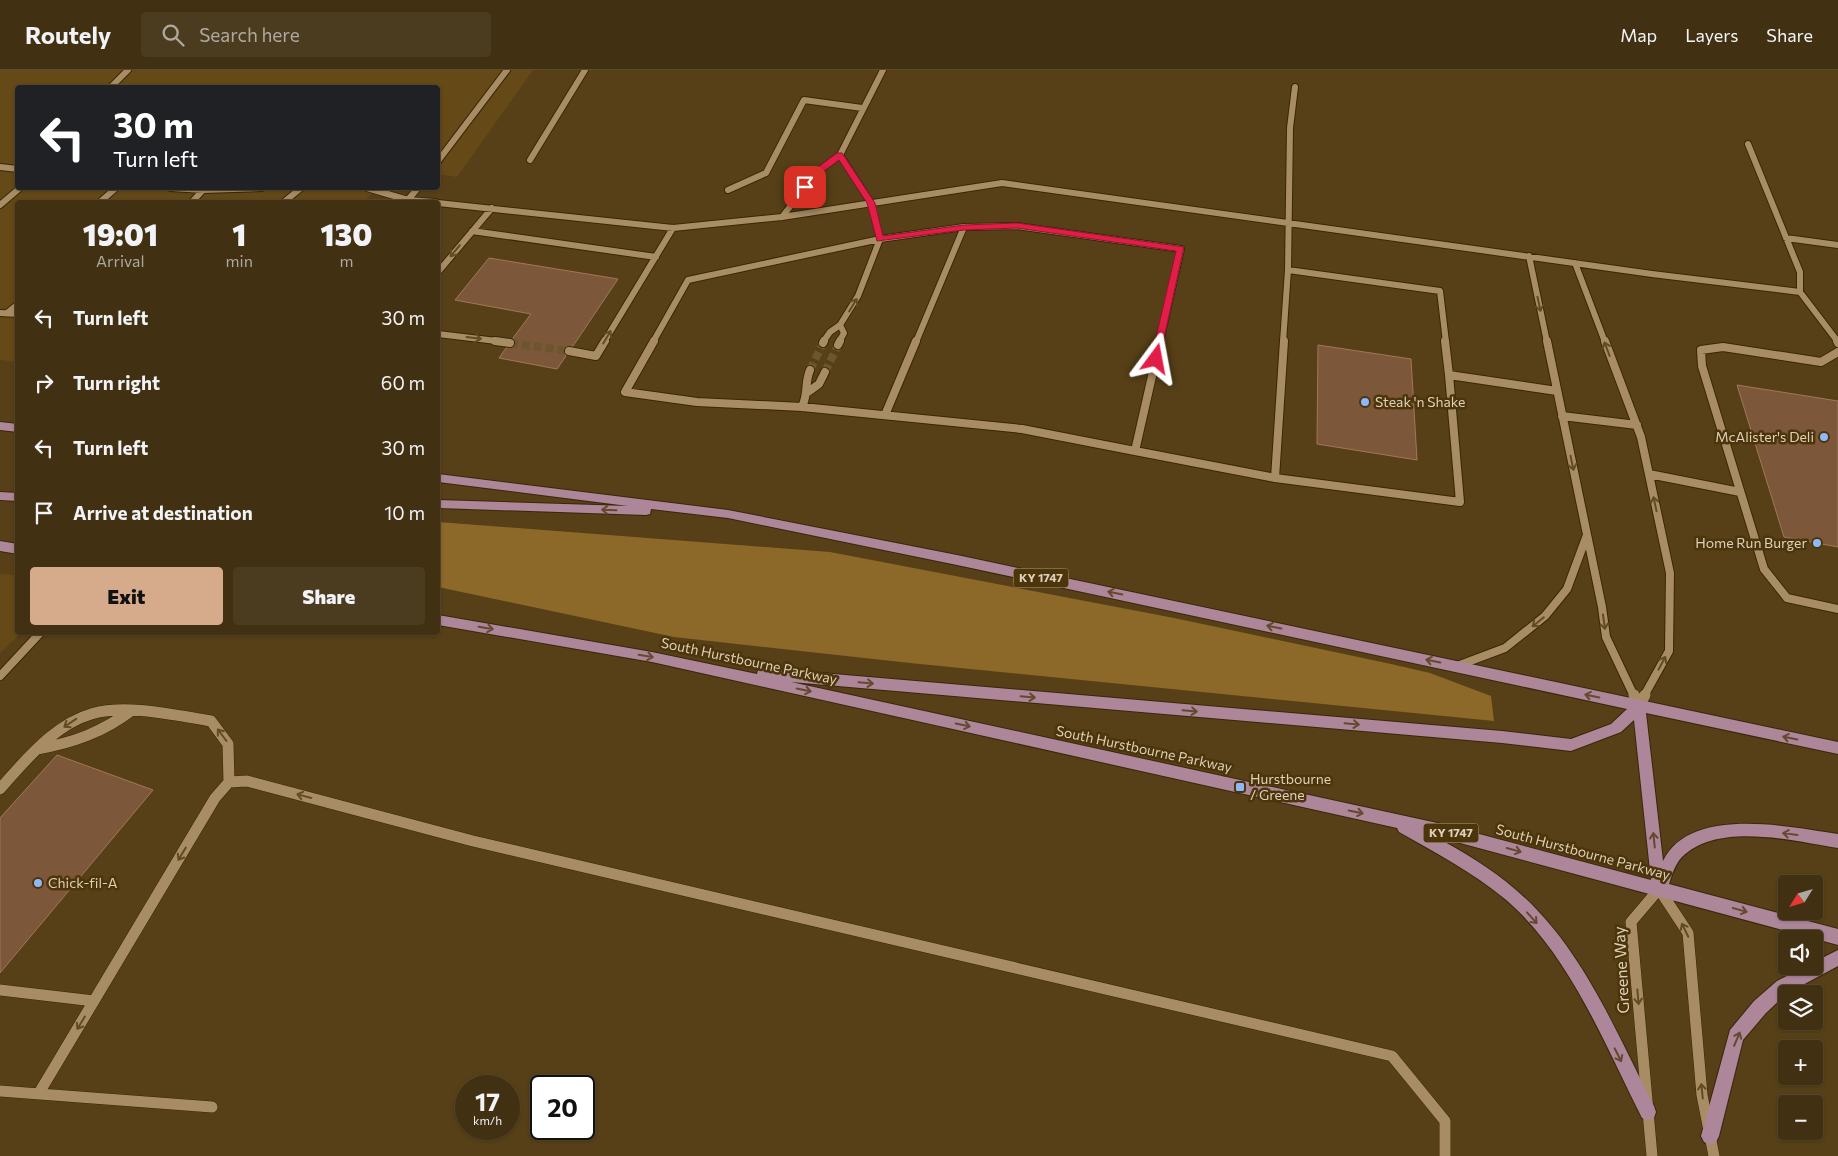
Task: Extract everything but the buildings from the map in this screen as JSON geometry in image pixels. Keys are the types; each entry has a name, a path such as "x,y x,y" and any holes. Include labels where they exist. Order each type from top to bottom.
{"main road":[{"path":"0,426 15,428"},
{"name":"KY 1747","path":"440,478 728,514 976,564 1838,748"},
{"path":"0,496 15,497"},
{"path":"440,504 728,514"},
{"path":"0,546 15,548"},
{"name":"South Hurstbourne Parkway","path":"440,620 652,657 1451,833 1838,937"},
{"path":"713,670 1502,737 1571,745 1616,728 1639,706"},
{"path":"1639,706 1660,889"},
{"path":"1393,820 1484,873 1531,916 1577,976 1648,1112"},
{"path":"1660,889 1677,852 1707,836 1747,829 1838,841"},
{"path":"1710,1136 1736,1036 1760,1007 1783,987 1838,958"}],"street":[{"path":"440,159 507,70"},
{"path":"782,217 817,172 840,155 862,108 883,70"},
{"path":"728,190 766,173 804,100 862,108"},
{"path":"1748,144 1800,272 1800,292"},
{"path":"824,343 830,332 840,325 858,296 880,239 871,203 840,155"},
{"path":"0,167 15,169"},
{"path":"0,205 18,190"},
{"path":"102,200 114,190"},
{"path":"194,200 203,190"},
{"path":"286,200 299,190"},
{"path":"408,200 416,190"},
{"path":"440,270 492,208"},
{"path":"1275,478 1290,223"},
{"path":"1135,451 1181,249 1017,226 964,227 880,239 688,280 625,392 697,402 802,406 1022,429 1135,451 1275,478 1460,502 1440,292 1288,270"},
{"path":"885,415 964,227"},
{"path":"569,351 596,356 673,228"},
{"path":"1786,238 1838,245"},
{"path":"1529,256 1587,535 1606,637 1639,706"},
{"path":"1575,263 1636,425 1649,474 1670,574 1669,651 1639,706"},
{"path":"4,313 15,306"},
{"path":"838,345 844,333 840,325"},
{"path":"440,334 510,343"},
{"path":"1838,352 1821,362 1723,347 1701,350 1702,366 1764,569 1787,598 1838,608"},
{"path":"808,392 819,384 825,372"},
{"path":"1449,375 1557,391"},
{"path":"1562,416 1636,425"},
{"path":"1649,474 1740,492"},
{"path":"1457,666 1505,648 1545,616 1567,589 1587,535"},
{"path":"0,676 38,635"},
{"path":"0,789 35,750 78,718 102,710 132,710 211,721 228,744 229,782 215,798 39,1093"},
{"path":"35,750 65,745 110,728 132,710"},
{"path":"229,782 247,781 473,841 1392,1056 1445,1121 1445,1156"},
{"path":"1660,889 1688,933 1702,1095 1714,1156"},
{"name":"Greene Way","path":"1652,1156 1631,922 1660,889"},
{"path":"0,990 94,1001"},
{"path":"0,1090 212,1107"}],"lane":[{"path":"113,85 128,70"},
{"path":"530,160 585,70"},
{"path":"1290,223 1288,202 1290,128 1294,87"},
{"path":"440,203 673,228 782,217 1002,182 1575,263 1800,292 1838,343"},
{"path":"373,190 404,200"},
{"path":"472,231 656,258"},
{"path":"802,406 808,392 805,382 810,370"}],"shaded area":[{"path":"0,70 533,70 457,177 440,174 440,85 15,85 15,190 375,190 366,200 15,200 15,362 0,360"},
{"path":"440,522 830,552 1174,618 1430,673 1491,696 1494,721 910,663 674,637 440,587"},
{"path":"0,574 15,575 15,635 19,635 0,653"}],"tunnel":[{"path":"510,343 569,351"},
{"path":"810,370 823,343"},
{"path":"825,372 838,345"}],"place":[{"name":"Steak 'n Shake","path":"1365,402"},
{"name":"McAlister's Deli","path":"1824,437"},
{"name":"Home Run Burger","path":"1817,543"},
{"name":"Hurstbourne / Greene","path":"1240,787"},
{"name":"Chick-fil-A","path":"38,883"}],"route":[{"path":"805,187 817,172 840,155 871,203 880,239 964,227 1017,226 1181,249 1156,359"}]}
